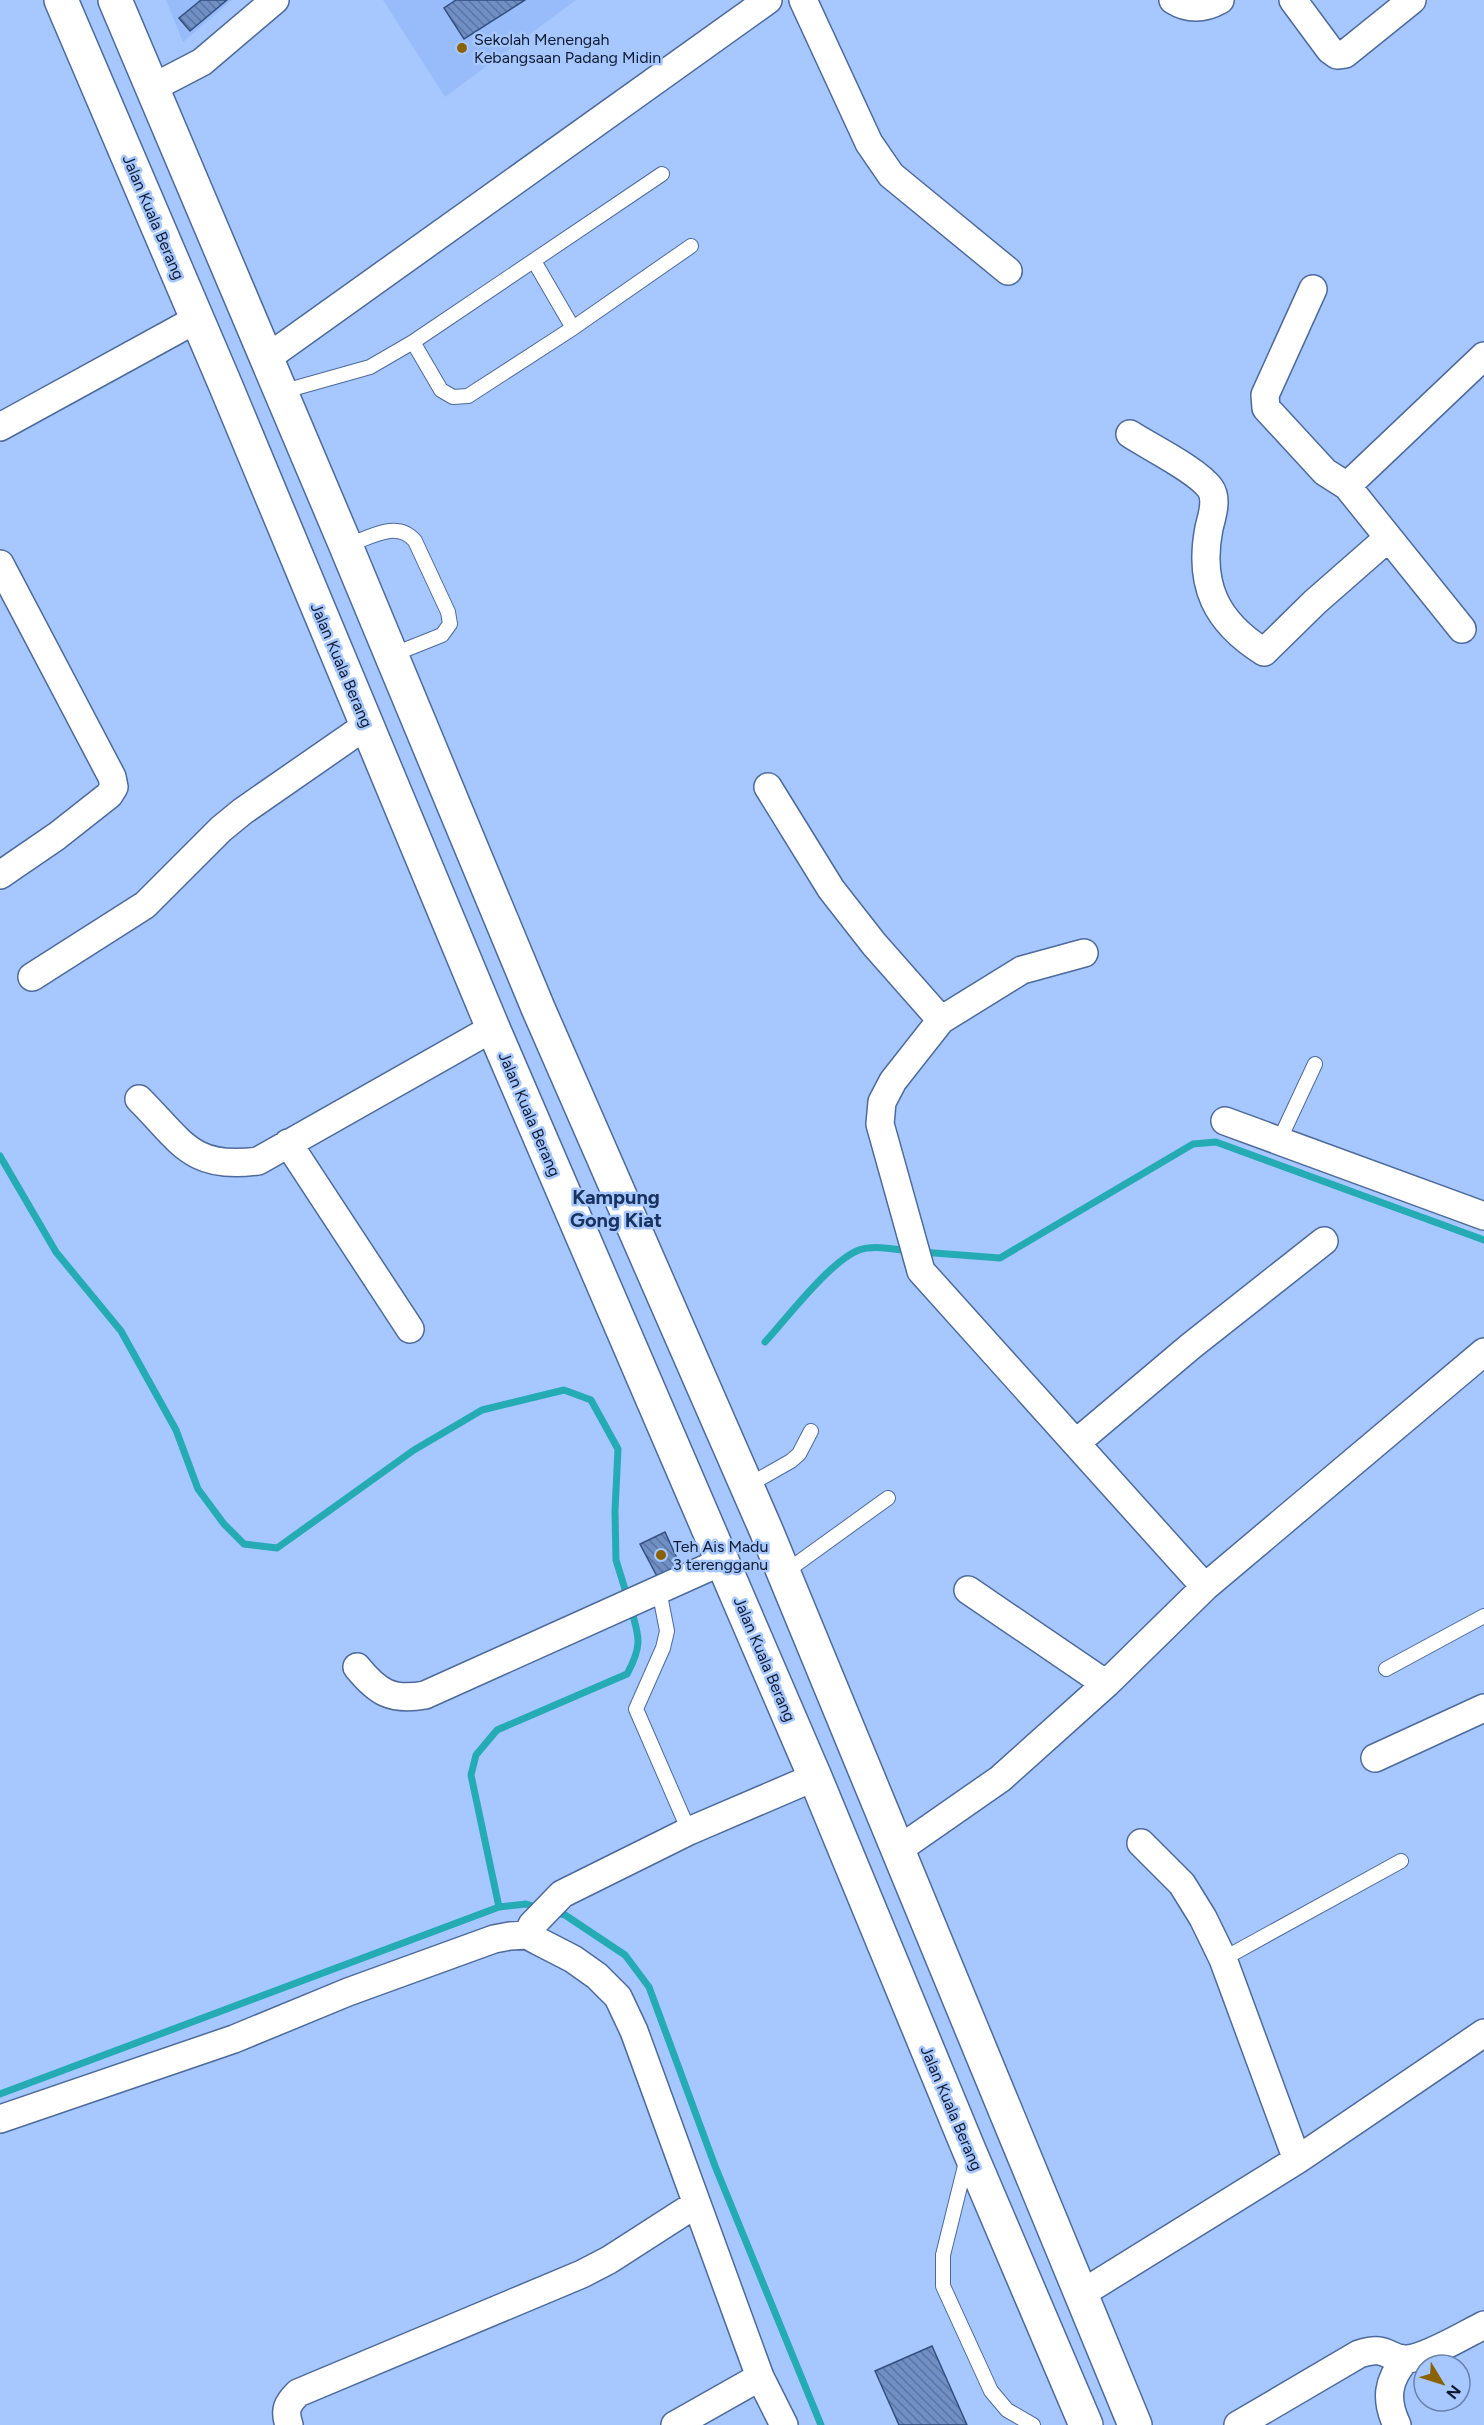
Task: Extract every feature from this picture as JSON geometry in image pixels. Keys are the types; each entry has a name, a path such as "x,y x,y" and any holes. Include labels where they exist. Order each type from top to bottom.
{"highway":[{"name":"Jalan Kuala Berang","path":"61,0 198,319 494,1028 815,1777 969,2150 1086,2425"},
{"path":"115,0 543,1019 784,1573 1135,2425"},
{"path":"367,725 384,717 391,709 394,661"}],"street":[{"path":"152,88 202,62 274,0"},
{"path":"267,358 768,0"},
{"path":"803,0 869,143 891,175 1008,271"},
{"path":"1173,0 1182,6 1197,8 1220,0"},
{"path":"1293,0 1329,50 1337,56 1345,54 1412,0"},
{"path":"1313,289 1265,395 1266,408 1325,472 1347,486 1462,629"},
{"path":"0,427 198,319"},
{"path":"1347,486 1483,360"},
{"path":"1130,434 1201,478 1212,490 1214,504 1205,567 1212,598 1230,625 1245,640 1264,652 1315,602 1388,538"},
{"path":"0,564 112,777 114,787 109,795 57,836 0,875"},
{"path":"32,977 145,904 221,829 243,811 367,725"},
{"path":"768,787 831,889 874,944 941,1020"},
{"path":"1084,953 1022,970 941,1020 893,1082 882,1102 880,1124 921,1271 1205,1587"},
{"path":"139,1099 190,1151 214,1162 227,1164 258,1161 494,1028"},
{"path":"1225,1121 1484,1216"},
{"path":"288,1143 410,1329"},
{"path":"1076,1443 1191,1346 1324,1241"},
{"path":"898,1850 1000,1779 1106,1684 1205,1587 1484,1352"},
{"path":"357,1667 369,1683 386,1694 406,1698 425,1695 723,1561"},
{"path":"968,1590 1106,1684"},
{"path":"1375,1758 1484,1707"},
{"path":"0,2119 234,2039 348,1992 494,1939 530,1930 562,1894 689,1831 815,1777"},
{"path":"1141,1843 1182,1884 1203,1918 1223,1959 1296,2160"},
{"path":"530,1930 597,1976 618,1997 634,2031 760,2377 784,2425"},
{"path":"1081,2294 1296,2160 1484,2033"},
{"path":"289,2425 285,2414 287,2404 298,2393 582,2274 609,2260 696,2204"},
{"path":"1238,2425 1359,2354 1374,2349 1406,2359 1419,2356 1484,2325"},
{"path":"1397,2425 1390,2411 1388,2397 1396,2370 1406,2359"},
{"path":"675,2425 760,2377"}],"lane":[{"path":"281,392 370,367 413,342 662,174"},
{"path":"413,342 441,390 453,397 468,396 573,328 691,246"},
{"path":"534,261 573,328"},
{"path":"346,546 391,530 408,532 415,541 448,612 450,624 441,635 394,661"},
{"path":"1279,1141 1315,1064"},
{"path":"747,1486 791,1461 799,1454 811,1431"},
{"path":"784,1573 888,1498"},
{"path":"650,1594 667,1631 663,1648 636,1708 689,1831"},
{"path":"1386,1669 1484,1616"},
{"path":"1223,1959 1401,1861"},
{"path":"969,2150 943,2255 943,2286 991,2391 1006,2410 1033,2425"}],"shaded area":[{"path":"166,0 232,0 183,42"},
{"name":"Sekolah Menengah Kebangsaan Padang Midin","path":"383,0 576,0 445,97"}],"building":[{"path":"201,0 227,0 190,31 179,18"},
{"path":"456,0 525,0 464,39 444,8"},
{"name":"Teh Ais Madu 3 terengganu","path":"665,1532 681,1567 659,1580 640,1544"},
{"path":"932,2346 967,2425 899,2425 875,2371"}],"waterway":[{"path":"921,1252 1000,1258 1193,1144 1216,1142 1484,1240"},
{"path":"0,1156 56,1252 121,1331 176,1430 198,1489 224,1524 244,1544 277,1548 414,1450 482,1410 564,1390 591,1400 618,1449 615,1511 616,1560 628,1599"},
{"path":"765,1342 822,1278 848,1256 859,1250 871,1248 910,1251"},
{"path":"499,1907 471,1775 476,1755 497,1730 627,1674 635,1657 638,1642 631,1609"},
{"path":"0,2094 499,1907 526,1904 540,1908"},
{"path":"554,1912 565,1915 625,1955 649,1987 715,2166 821,2425"}],"place":[{"name":"Sekolah Menengah Kebangsaan Padang Midin","path":"462,48"},
{"name":"Teh Ais Madu 3 terengganu","path":"661,1555"}],"district":[{"name":"Kampung Gong Kiat","path":"616,1208"}]}
